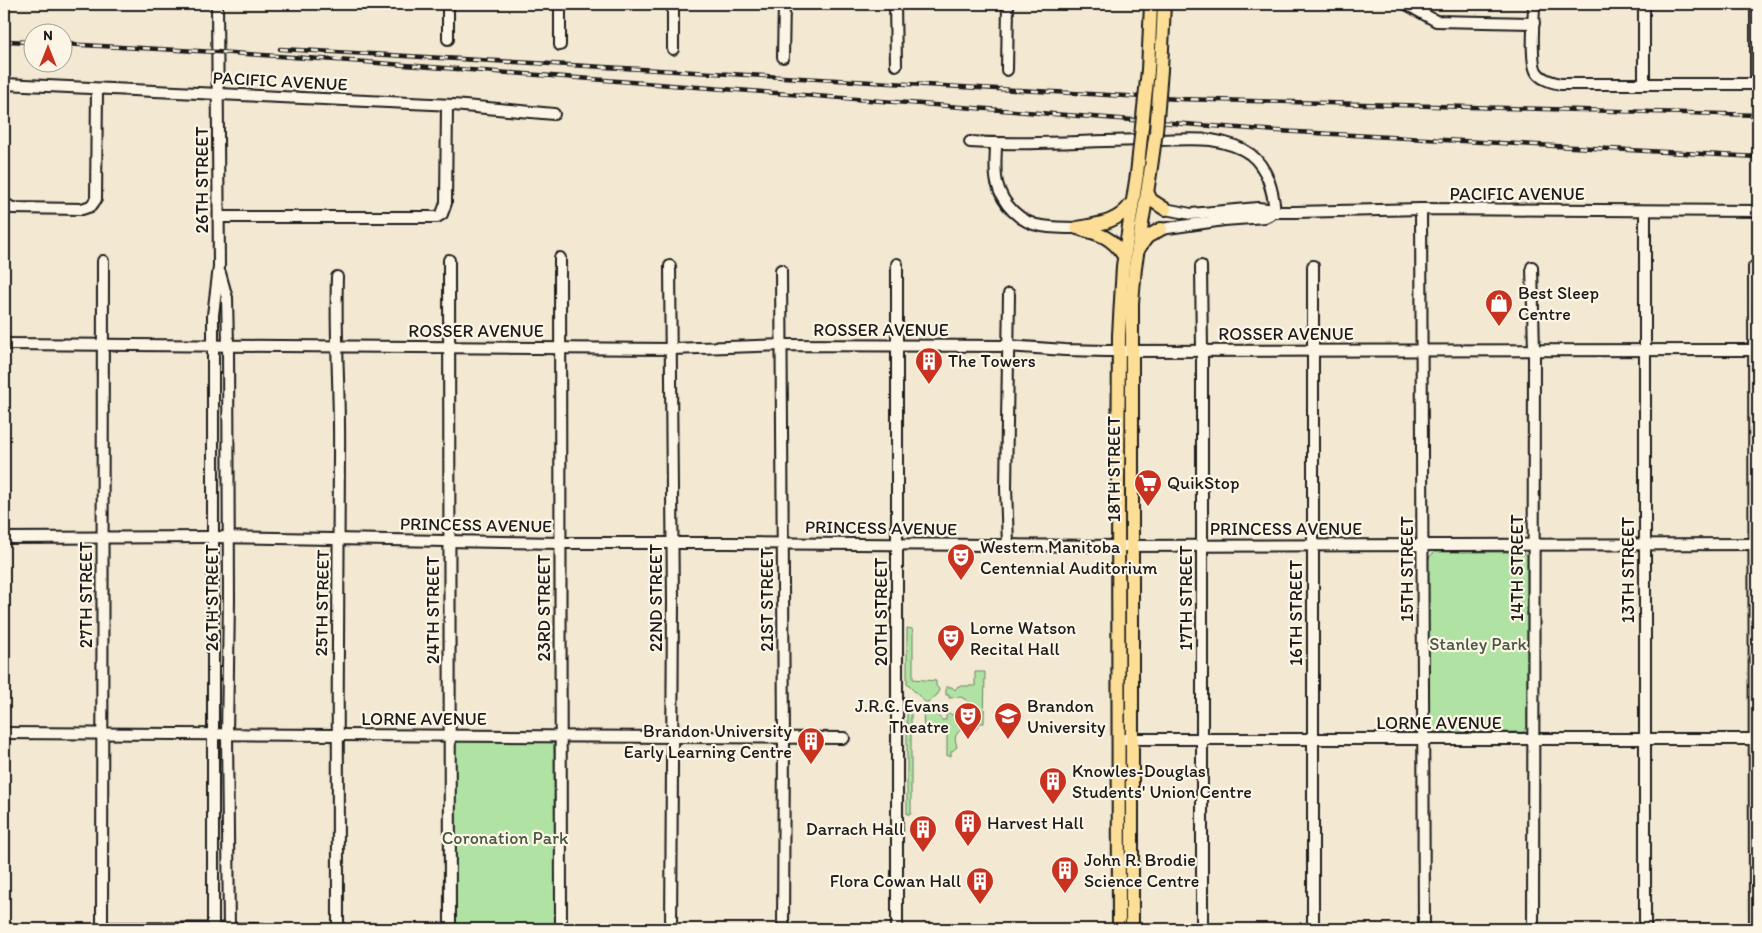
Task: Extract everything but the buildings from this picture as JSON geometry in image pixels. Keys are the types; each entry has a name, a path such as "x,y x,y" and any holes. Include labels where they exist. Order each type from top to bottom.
{"main road":[{"path":"1151,4 1155,70"},
{"path":"1155,70 1164,4"},
{"name":"18TH STREET","path":"1119,929 1118,546 1126,351 1137,250 1147,192 1144,174 1155,70"},
{"name":"18TH STREET","path":"1132,929 1132,546 1126,351 1121,293 1132,202 1144,174"},
{"path":"1147,192 1151,200 1165,209"},
{"path":"1077,228 1112,221 1123,214 1132,202"},
{"path":"1077,228 1112,241 1124,256"},
{"path":"1137,250 1147,237 1161,229"}],"street":[{"name":"26TH STREET","path":"213,929 213,315 219,267 217,4"},
{"path":"448,4 448,38"},
{"path":"560,4 560,45"},
{"path":"673,4 673,49"},
{"path":"783,57 784,4"},
{"path":"895,4 896,65"},
{"path":"1007,70 1008,4"},
{"path":"1406,4 1421,8 1436,21 1534,23"},
{"path":"1534,4 1533,62 1536,72 1542,78 1551,82 1560,84 1757,84 1756,4"},
{"path":"1644,4 1644,84"},
{"name":"PACIFIC AVENUE","path":"4,84 447,105 554,114"},
{"path":"4,203 12,208 82,209 92,206 96,199 97,89"},
{"path":"219,217 437,217 442,214 446,203 447,105"},
{"path":"970,142 996,144 1113,140 1198,140 1229,144 1250,154 1263,170 1272,189 1275,212"},
{"path":"996,144 997,183 1000,193 1012,211 1019,217 1041,226 1077,228"},
{"name":"PACIFIC AVENUE","path":"1165,209 1191,214 1258,208 1275,212 1421,209 1758,211"},
{"name":"15TH STREET","path":"1421,209 1424,545 1424,929"},
{"name":"13TH STREET","path":"1645,211 1645,929"},
{"name":"PACIFIC AVENUE","path":"1161,229 1224,220 1265,217 1275,212"},
{"name":"23RD STREET","path":"560,258 561,929"},
{"name":"24TH STREET","path":"449,260 450,929"},
{"name":"27TH STREET","path":"102,929 103,261"},
{"name":"20TH STREET","path":"897,264 897,929"},
{"name":"22ND STREET","path":"670,266 672,929"},
{"name":"17TH STREET","path":"1201,266 1202,929"},
{"name":"16TH STREET","path":"1312,266 1313,929"},
{"name":"26TH STREET","path":"219,267 227,298 228,345 227,735 229,929"},
{"name":"14TH STREET","path":"1532,267 1534,351 1534,929"},
{"path":"1754,267 1757,350 1755,929"},
{"name":"21ST STREET","path":"781,270 784,738 783,929"},
{"name":"25TH STREET","path":"337,277 337,347 340,405 336,734 338,929"},
{"path":"1008,545 1006,488 1009,294"},
{"name":"ROSSER AVENUE","path":"4,344 671,349 782,346 1008,346 1065,350 1126,351 1757,350"},
{"name":"PRINCESS AVENUE","path":"4,538 213,537 449,542 1118,546 1756,544"},
{"name":"LORNE AVENUE","path":"4,733 844,738"},
{"name":"LORNE AVENUE","path":"1119,739 1757,740"},
{"path":"102,929 262,929"}],"green space":[{"name":"Stanley Park","path":"1435,552 1523,552 1527,556 1527,727 1524,732 1436,732 1430,729 1428,725 1428,562 1430,556"},
{"path":"907,628 912,629 913,632 913,679 936,681 936,686 939,689 938,694 928,703 907,684"},
{"path":"975,672 985,672 984,723 979,723 975,730 962,729 955,739 957,747 951,752 951,756 947,756 947,730 924,730 923,710 928,706 942,720 946,720 946,716 949,713 959,716 967,714 970,707 968,701 961,697 949,698 949,695 946,695 946,687 952,687 955,690 958,686 975,686"},
{"path":"907,697 916,706 911,706 911,814 907,814"},
{"name":"Coronation Park","path":"459,741 554,741 555,929 455,929 454,746"}],"railway":[{"path":"4,41 22,42"},
{"path":"72,45 365,62 1278,131 1758,157"},
{"path":"280,49 1179,99 1758,115"}],"place":[{"name":"Best Sleep Centre","path":"1499,327"},
{"name":"The Towers","path":"929,385"},
{"name":"QuikStop","path":"1148,507"},
{"name":"Western Manitoba Centennial Auditorium","path":"961,581"},
{"name":"Lorne Watson Recital Hall","path":"951,662"},
{"name":"J.R.C. Evans Theatre","path":"968,740"},
{"name":"Brandon University","path":"1008,740"},
{"name":"Brandon University Early Learning Centre","path":"811,765"},
{"name":"Knowles-Douglas Students' Union Centre","path":"1053,805"},
{"name":"Harvest Hall","path":"968,847"},
{"name":"Darrach Hall","path":"923,853"},
{"name":"John R. Brodie Science Centre","path":"1065,894"},
{"name":"Flora Cowan Hall","path":"980,905"}]}
